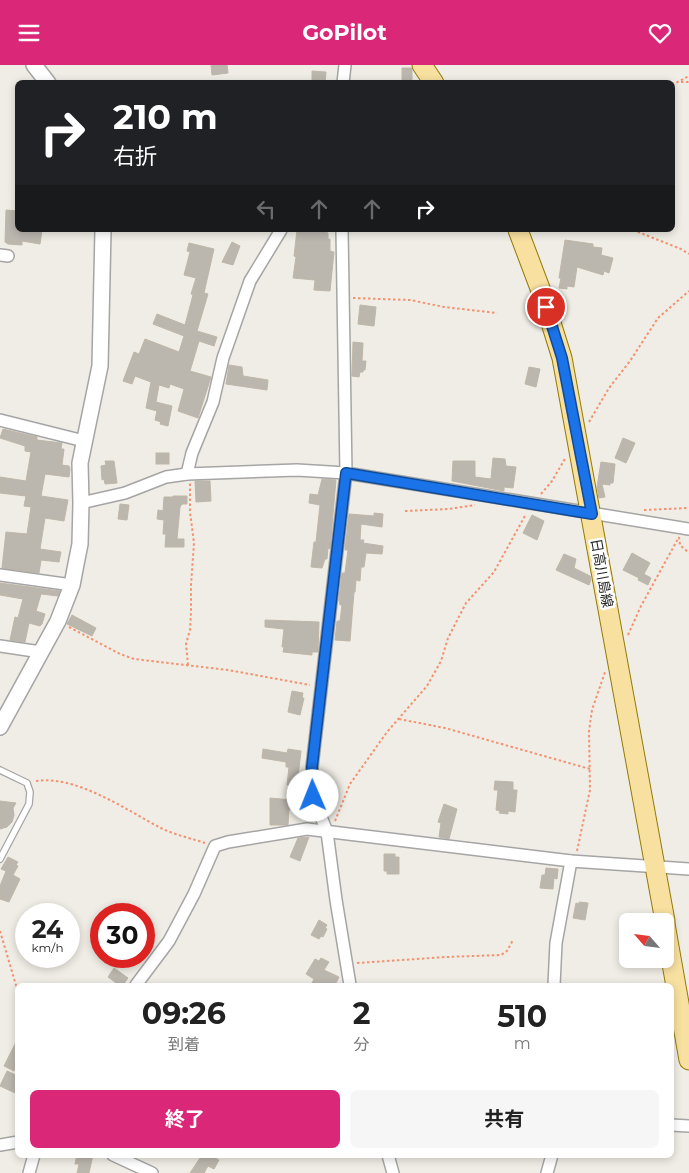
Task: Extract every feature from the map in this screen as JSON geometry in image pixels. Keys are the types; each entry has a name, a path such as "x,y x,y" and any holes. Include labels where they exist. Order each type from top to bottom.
{"main road":[{"path":"422,65 432,80"},
{"name":"日高川島線","path":"519,232 541,291 562,358 592,514 663,913"},
{"name":"日高川島線","path":"673,968 689,1060"}],"street":[{"path":"34,65 46,80"},
{"path":"343,80 345,65"},
{"path":"0,727 58,621 72,585 80,544 80,463 100,365 102,232"},
{"path":"187,474 192,453 213,402 223,358 250,281 280,232"},
{"path":"342,232 346,473 312,767 313,796 325,829 350,983"},
{"path":"0,420 84,441"},
{"path":"81,503 125,493 166,477 187,474 297,470 346,473 623,519 684,531"},
{"path":"0,575 72,585"},
{"path":"0,646 41,652"},
{"path":"138,983 169,941 194,894 215,846 228,842 307,829 325,829 573,861 689,869"},
{"path":"554,983 556,943 573,861"},
{"path":"674,1125 689,1126"},
{"path":"0,1145 15,1142"},
{"path":"29,1173 33,1158"},
{"path":"120,1158 152,1173"},
{"path":"389,1158 393,1173"},
{"path":"547,1173 551,1158"}],"lane":[{"path":"0,770 27,783 30,792 29,804 0,859"}],"path":[{"path":"675,83 689,76"},
{"path":"679,81 689,82"},
{"path":"638,232 689,254"},
{"path":"325,829 335,821 350,784 368,757 427,686 441,661 448,638 466,603 494,571 532,504 552,481 609,388 630,361 658,318 689,291"},
{"path":"343,297 410,300 444,307 498,313"},
{"path":"187,474 190,482 190,513 194,543 191,585 192,612 186,644 188,665"},
{"path":"405,511 448,509 475,505"},
{"path":"623,519 642,510 689,508"},
{"path":"573,861 590,790 589,731 592,710 604,673 618,659 641,606 684,531"},
{"path":"684,531 680,545 689,553"},
{"path":"58,621 87,638 134,659 228,670 322,688"},
{"path":"399,719 445,728 590,769"},
{"path":"27,783 42,781 66,784 83,789 168,831 215,846"},
{"path":"0,931 15,983"},
{"path":"347,964 501,955 507,951 513,940"}],"building":[{"path":"211,65 227,65 228,73 212,75"},
{"path":"402,68 412,68 412,80 402,80"},
{"path":"312,71 326,72 325,80 312,80"},
{"path":"6,210 15,211 15,232 42,232 40,244 22,241 22,245 5,242"},
{"path":"297,232 327,232 328,239 330,239 330,251 334,252 330,291 314,290 315,280 293,278 296,257 294,256"},
{"path":"565,240 593,244 593,247 602,248 601,255 613,258 609,273 604,271 603,275 577,267 574,287 567,286 567,289 559,288"},
{"path":"232,242 240,246 233,265 222,262"},
{"path":"189,243 214,249 204,293 208,294 197,331 217,337 214,346 199,341 190,371 211,377 198,418 178,411 184,389 170,384 169,388 159,385 156,402 172,406 168,426 160,424 161,422 155,420 157,411 146,408 151,382 135,376 132,384 123,381 134,352 139,354 145,339 179,352 184,336 153,324 157,314 185,325 196,278 184,275 190,252 187,251"},
{"path":"360,305 376,307 374,326 358,324"},
{"path":"353,342 363,343 362,361 366,361 365,370 360,372 359,377 352,376"},
{"path":"229,365 242,367 243,376 268,380 267,390 226,384"},
{"path":"529,367 540,369 536,387 525,384"},
{"path":"3,429 37,437 37,440 62,443 61,449 64,449 62,465 69,466 70,469 69,477 45,474 41,496 68,500 64,521 45,518 40,549 61,552 59,562 41,560 39,573 2,568 6,532 27,534 31,507 24,506 26,496 0,493 0,477 26,481 31,452 25,451 25,446 0,438"},
{"path":"623,438 635,443 626,463 615,458"},
{"path":"156,453 169,453 169,464 156,464"},
{"path":"493,458 505,459 506,466 516,467 513,488 504,487 504,491 452,481 453,461 475,461 475,477 491,479"},
{"path":"105,461 114,461 117,483 105,484 104,479 102,480 101,466 106,465"},
{"path":"601,462 615,464 613,483 610,483 610,485 602,484 605,497 599,498 597,487"},
{"path":"322,479 336,480 330,549 328,548 327,559 325,559 322,568 311,567 320,505 309,503 310,494 318,495"},
{"path":"195,481 210,481 211,501 196,502"},
{"path":"187,496 187,504 182,504 180,507 177,539 184,539 184,547 165,547 166,534 163,534 164,520 157,519 158,510 163,511 164,497"},
{"path":"120,504 129,505 127,520 118,519"},
{"path":"374,513 383,514 382,527 361,524 360,540 364,540 363,543 383,546 382,554 366,553 364,567 361,567 360,581 356,580 350,641 335,640 337,621 340,621 342,605 340,605 339,600 342,573 345,573 348,550 345,550 349,514 374,516"},
{"path":"532,515 544,521 537,540 523,533"},
{"path":"632,553 650,563 644,574 651,578 648,585 623,570"},
{"path":"564,554 576,559 574,568 590,576 589,585 556,570"},
{"path":"0,583 60,591 58,596 41,594 36,611 45,614 42,624 40,626 29,623 25,642 10,640 15,617 18,618 23,599 0,595"},
{"path":"72,615 96,628 92,636 67,624"},
{"path":"265,620 319,622 318,652 312,652 312,655 283,652 284,629 265,627"},
{"path":"292,691 303,693 302,698 304,698 300,715 288,712"},
{"path":"263,749 287,753 288,749 301,751 297,786 287,785 289,767 286,767 286,762 262,758"},
{"path":"495,781 513,782 513,790 517,790 515,812 508,811 508,814 499,813 500,811 496,810 498,790 494,790"},
{"path":"270,798 292,800 291,810 289,809 288,825 270,825"},
{"path":"0,801 16,803 13,808 12,822 7,827 0,829"},
{"path":"444,804 457,809 449,839 439,837 441,823 438,822"},
{"path":"309,837 300,861 290,857 298,838"},
{"path":"384,854 395,854 395,857 399,857 399,874 387,874 387,871 384,871"},
{"path":"8,857 18,862 13,875 20,879 9,902 0,899 0,886 6,871 1,869"},
{"path":"546,868 558,869 557,879 554,878 553,889 540,888 542,875 545,875"},
{"path":"579,902 588,903 585,920 573,918 576,903 579,904"},
{"path":"319,920 327,925 325,928 327,929 323,937 321,936 319,939 311,935"},
{"path":"321,958 329,962 324,970 339,977 336,983 312,983 314,979 306,974 315,959 319,961"},
{"path":"114,968 128,978 124,983 116,983 108,977"},
{"path":"15,1044 14,1071 4,1066"},
{"path":"7,1071 15,1075 15,1093 0,1086"},
{"path":"76,1158 92,1158 89,1173 77,1173 79,1164 75,1164"},
{"path":"200,1158 215,1158 219,1160 214,1169 208,1166 204,1173 190,1173"}],"route":[{"path":"313,796 312,767 346,473 592,514 562,358 546,307"}]}
